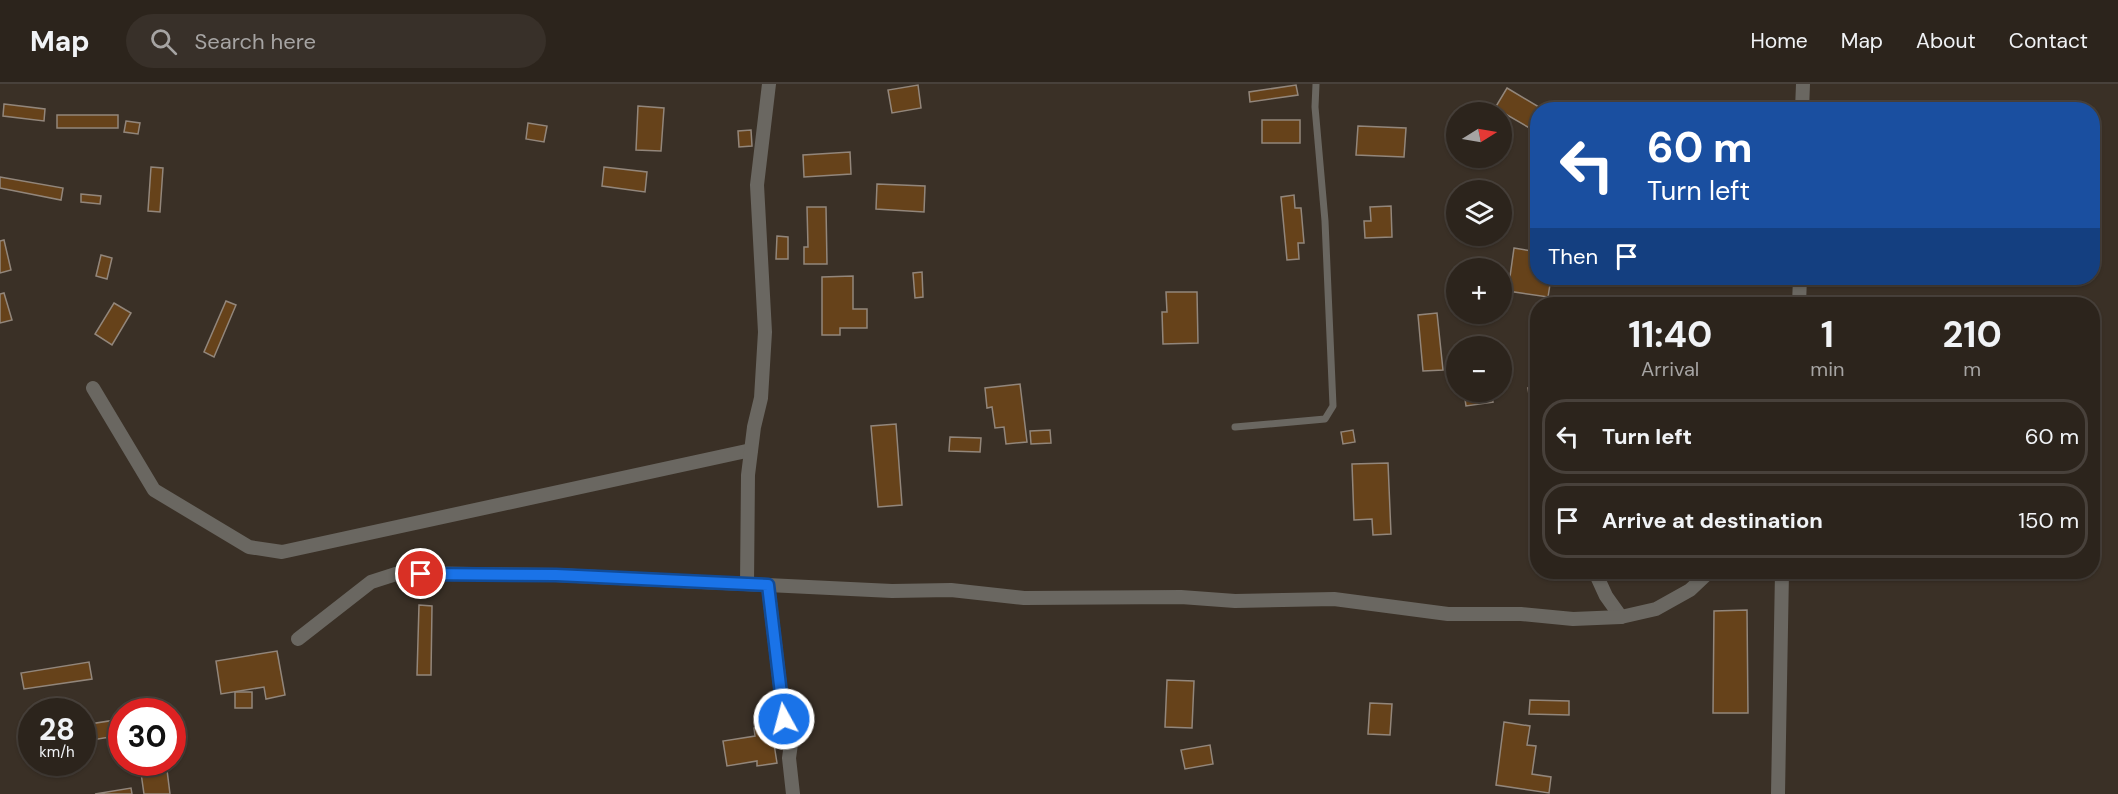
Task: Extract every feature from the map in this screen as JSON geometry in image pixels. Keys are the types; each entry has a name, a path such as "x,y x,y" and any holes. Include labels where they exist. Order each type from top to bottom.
{"street":[{"path":"747,584 748,475 764,370 765,300 757,185 769,84"},
{"path":"1802,102 1803,84"},
{"path":"93,388 154,490 249,547 282,552 751,450"},
{"path":"298,639 371,582 399,573 556,575 892,591 951,591 1024,598 1181,597 1235,601 1334,599 1458,615 1521,614 1573,619 1640,615 1672,602 1700,579"},
{"path":"1598,579 1606,596 1621,617"},
{"path":"1778,794 1782,579"},
{"path":"768,585 784,719 791,744 789,758 793,794"}],"lane":[{"path":"1235,427 1325,419 1333,406 1325,221 1315,107 1316,84"}],"building":[{"path":"918,85 921,108 892,113 888,90"},
{"path":"1296,85 1298,95 1250,102 1249,92"},
{"path":"1507,88 1531,102 1530,128 1512,118 1512,102 1499,102"},
{"path":"4,104 45,109 44,121 3,116"},
{"path":"638,106 664,108 661,151 636,150"},
{"path":"57,115 118,115 118,128 57,128"},
{"path":"1262,120 1300,120 1300,143 1262,143"},
{"path":"126,121 140,123 138,134 124,132"},
{"path":"528,123 547,126 544,142 526,139"},
{"path":"1358,126 1406,128 1404,157 1356,155"},
{"path":"751,130 752,146 739,147 738,131"},
{"path":"850,152 851,174 804,177 803,155"},
{"path":"151,167 163,168 160,212 148,211"},
{"path":"604,167 647,172 645,192 602,186"},
{"path":"0,177 63,188 61,200 0,188"},
{"path":"877,184 925,186 924,212 876,209"},
{"path":"81,194 101,196 100,204 81,202"},
{"path":"1294,195 1295,208 1301,208 1304,243 1298,243 1299,259 1287,260 1281,197"},
{"path":"1391,206 1392,237 1365,238 1364,221 1371,221 1370,207"},
{"path":"807,207 826,207 827,264 804,264 804,247 808,247"},
{"path":"777,236 788,237 788,259 776,259"},
{"path":"4,240 11,270 0,273 0,241"},
{"path":"1514,248 1530,251 1530,285 1550,285 1548,297 1512,292"},
{"path":"101,255 112,258 107,279 96,276"},
{"path":"922,272 923,297 915,298 913,273"},
{"path":"853,276 853,309 867,309 867,328 840,328 840,335 822,335 822,277"},
{"path":"1166,292 1197,292 1198,343 1163,344 1162,312 1167,312"},
{"path":"4,293 12,320 0,323 0,294"},
{"path":"226,301 236,305 214,357 204,352"},
{"path":"114,303 131,313 112,345 95,334"},
{"path":"1437,313 1443,370 1423,371 1418,315"},
{"path":"1020,384 1027,442 1006,444 1004,427 995,428 992,407 987,408 985,388"},
{"path":"1465,402 1493,402 1466,406"},
{"path":"896,424 902,505 878,507 871,426"},
{"path":"1050,430 1051,443 1031,444 1030,431"},
{"path":"1353,430 1355,442 1343,444 1341,432"},
{"path":"950,437 981,438 980,452 949,451"},
{"path":"1388,463 1391,534 1373,535 1372,519 1354,520 1352,464"},
{"path":"419,605 432,606 431,675 417,675"},
{"path":"1747,610 1748,713 1713,713 1714,611"},
{"path":"277,651 285,695 266,699 264,687 221,694 216,661"},
{"path":"89,662 92,679 24,689 21,673"},
{"path":"1167,680 1194,681 1192,728 1165,727"},
{"path":"235,692 252,692 252,708 235,708"},
{"path":"1530,700 1569,701 1569,715 1529,714"},
{"path":"1370,703 1392,704 1390,735 1368,734"},
{"path":"108,721 108,737 96,739 96,723"},
{"path":"1504,722 1530,726 1527,745 1536,746 1532,774 1551,777 1549,793 1496,785"},
{"path":"771,725 777,763 757,766 757,761 727,766 723,741 755,736 754,728"},
{"path":"1210,745 1213,764 1185,769 1181,750"},
{"path":"141,776 168,776 170,794 144,794"},
{"path":"131,788 132,794 95,794"}],"route":[{"path":"421,574 556,575 684,583 768,585 784,719"}]}
